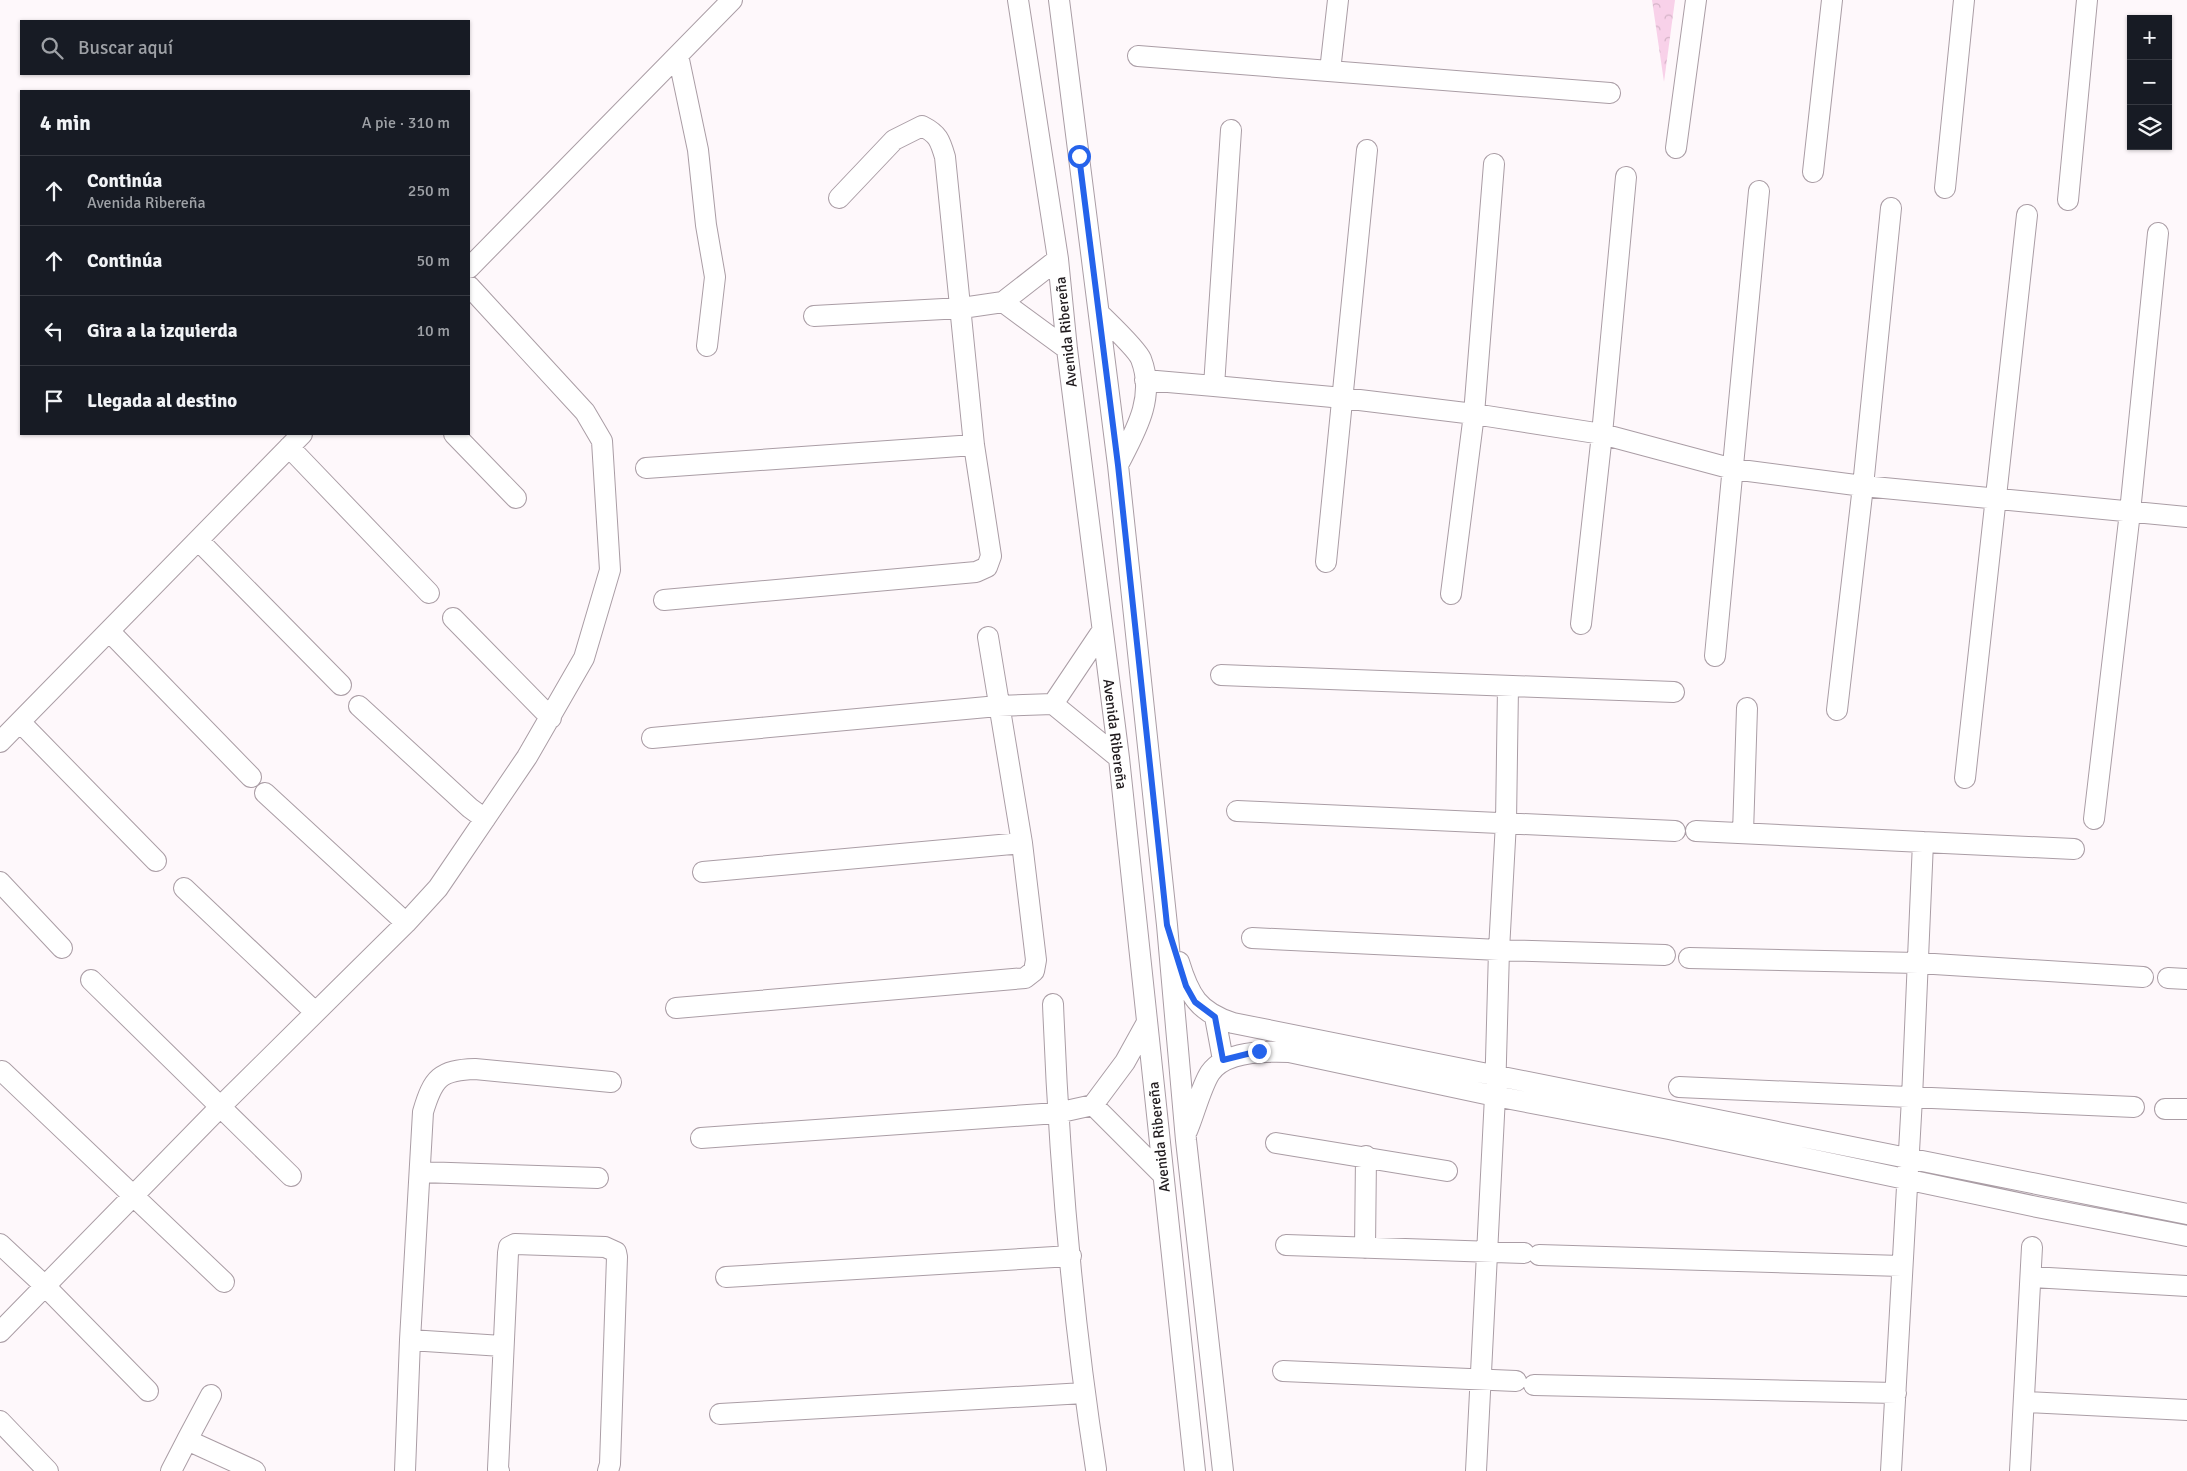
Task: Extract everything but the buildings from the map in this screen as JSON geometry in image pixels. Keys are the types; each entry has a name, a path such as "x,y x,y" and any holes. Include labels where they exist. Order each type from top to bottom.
{"street":[{"path":"470,267 732,0"},
{"name":"Avenida Ribereña","path":"1018,0 1058,259 1067,349 1119,758 1194,1471"},
{"name":"Avenida Ribereña","path":"1059,0 1118,465 1167,925 1186,1135 1223,1471"},
{"path":"1330,71 1338,0"},
{"path":"1676,148 1696,0"},
{"path":"1813,172 1832,0"},
{"path":"1945,188 1964,0"},
{"path":"2068,200 2087,0"},
{"path":"678,55 698,150 706,225 715,277 707,346"},
{"path":"1138,56 1610,93"},
{"path":"664,600 976,572 987,567 990,556 974,445 962,308 945,156 941,143 934,132 922,126 894,140 839,198"},
{"path":"1214,386 1231,130"},
{"path":"1326,562 1367,150"},
{"path":"1451,594 1474,414 1494,164"},
{"path":"1581,624 1602,434 1626,176"},
{"path":"1715,656 1759,191"},
{"path":"1837,710 1864,486 1892,208"},
{"path":"1965,778 2027,215"},
{"path":"2094,819 2130,512 2158,233"},
{"path":"814,316 962,308 1003,302 1058,259"},
{"path":"0,1332 314,1012 406,923 438,888 551,718 584,658 610,570 602,441 585,412 470,287"},
{"path":"1003,302 1067,349"},
{"path":"1099,313 1141,357 1145,380 1145,402 1141,421 1118,465"},
{"path":"1145,380 1343,398 1474,414 1602,434 1733,469 1864,486 2187,517"},
{"path":"455,435 516,498"},
{"path":"0,742 296,440 429,593"},
{"path":"646,468 974,445"},
{"path":"198,540 341,685"},
{"path":"453,618 551,718"},
{"path":"110,631 251,777"},
{"path":"1053,704 1102,631"},
{"path":"676,1008 1025,978 1034,971 1036,960 1022,843 988,637"},
{"path":"1221,675 1674,692"},
{"path":"1476,1471 1496,1076 1499,950 1506,822 1508,687"},
{"path":"652,738 998,706 1053,704 1119,758"},
{"path":"359,706 470,808 485,819"},
{"path":"1743,833 1747,708"},
{"path":"20,722 156,861"},
{"path":"265,793 406,923"},
{"path":"1237,810 1675,831"},
{"path":"1696,831 2074,849"},
{"path":"1891,1471 1901,1266 1912,1098 1923,842"},
{"path":"702,872 1022,843"},
{"path":"0,882 62,948"},
{"path":"184,888 314,1012"},
{"path":"1167,925 1186,986 1195,1002 1215,1017 1233,1023 1907,1160 2187,1214"},
{"path":"1252,938 1499,950 1665,955"},
{"path":"1689,958 1918,963 2144,976"},
{"path":"92,980 291,1176"},
{"path":"1053,1004 1057,1113 1084,1393 1096,1469"},
{"path":"1215,1017 1223,1060"},
{"path":"701,1138 1057,1113 1093,1105 1124,1062 1146,1024"},
{"path":"1186,1135 1210,1073 1223,1060 1259,1051 1289,1052 1495,1096 1668,1129 1906,1180 2187,1236"},
{"path":"406,1471 410,1340 424,1112 428,1097 440,1077 454,1070 475,1069 611,1082"},
{"path":"2,1071 224,1282"},
{"path":"1679,1087 2134,1107"},
{"path":"1093,1105 1163,1175"},
{"path":"2165,1109 2187,1109"},
{"path":"1276,1142 1447,1171"},
{"path":"1365,1248 1366,1156"},
{"path":"421,1172 598,1178"},
{"path":"0,1244 45,1286 148,1391"},
{"path":"499,1471 502,1346 509,1247 515,1244 605,1247 616,1252 610,1464 608,1471"},
{"path":"1286,1245 1901,1266"},
{"path":"2020,1471 2032,1246"},
{"path":"726,1277 1071,1256"},
{"path":"2031,1277 2187,1286"},
{"path":"410,1340 502,1346"},
{"path":"1283,1371 1525,1383 1896,1393"},
{"path":"720,1414 1084,1393"},
{"path":"171,1471 211,1395"},
{"path":"2025,1402 2187,1410"},
{"path":"0,1421 48,1471"},
{"path":"188,1440 256,1471"}],"green space":[{"path":"1652,0 1675,0 1664,82"}],"route":[{"path":"1079,156 1118,465 1167,925 1186,986 1195,1002 1215,1017 1223,1060 1259,1051"}]}
